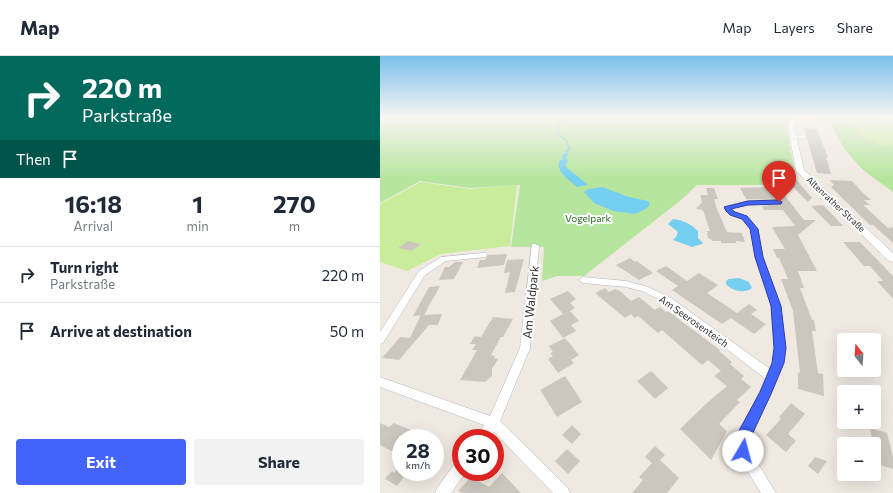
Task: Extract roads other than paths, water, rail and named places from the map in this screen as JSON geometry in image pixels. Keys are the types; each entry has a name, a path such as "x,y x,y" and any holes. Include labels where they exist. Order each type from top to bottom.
{"street":[{"name":"Altenrather Straße","path":"793,137 800,171 893,259"},
{"path":"769,493 743,451 742,438 778,363 780,348 776,306 759,257 754,229 744,218 732,214 728,210 728,207 748,203 779,202"},
{"name":"Am Waldpark","path":"489,429 493,423 525,348 535,246"},
{"path":"380,340 422,273 444,259 483,255"},
{"name":"Am Seerosenteich","path":"583,280 626,284 668,300 772,377"},
{"path":"380,382 493,423 563,493"},
{"path":"442,493 452,479"}],"water":[{"path":"564,153 568,153 566,159 568,160 565,166 588,185 577,187 561,172 559,164 560,160 564,159 561,158"},
{"path":"602,187 629,197 648,201 650,204 646,209 635,214 613,211 594,203 584,192 588,189"},
{"path":"673,219 690,224 698,231 698,238 703,243 692,247 673,240 678,232 668,224"},
{"path":"739,278 749,282 752,288 745,291 738,291 726,284 726,281 729,279"}],"waterway":[{"path":"562,137 567,141 569,149"}],"park label":[{"name":"Vogelpark","path":"588,218"}]}
